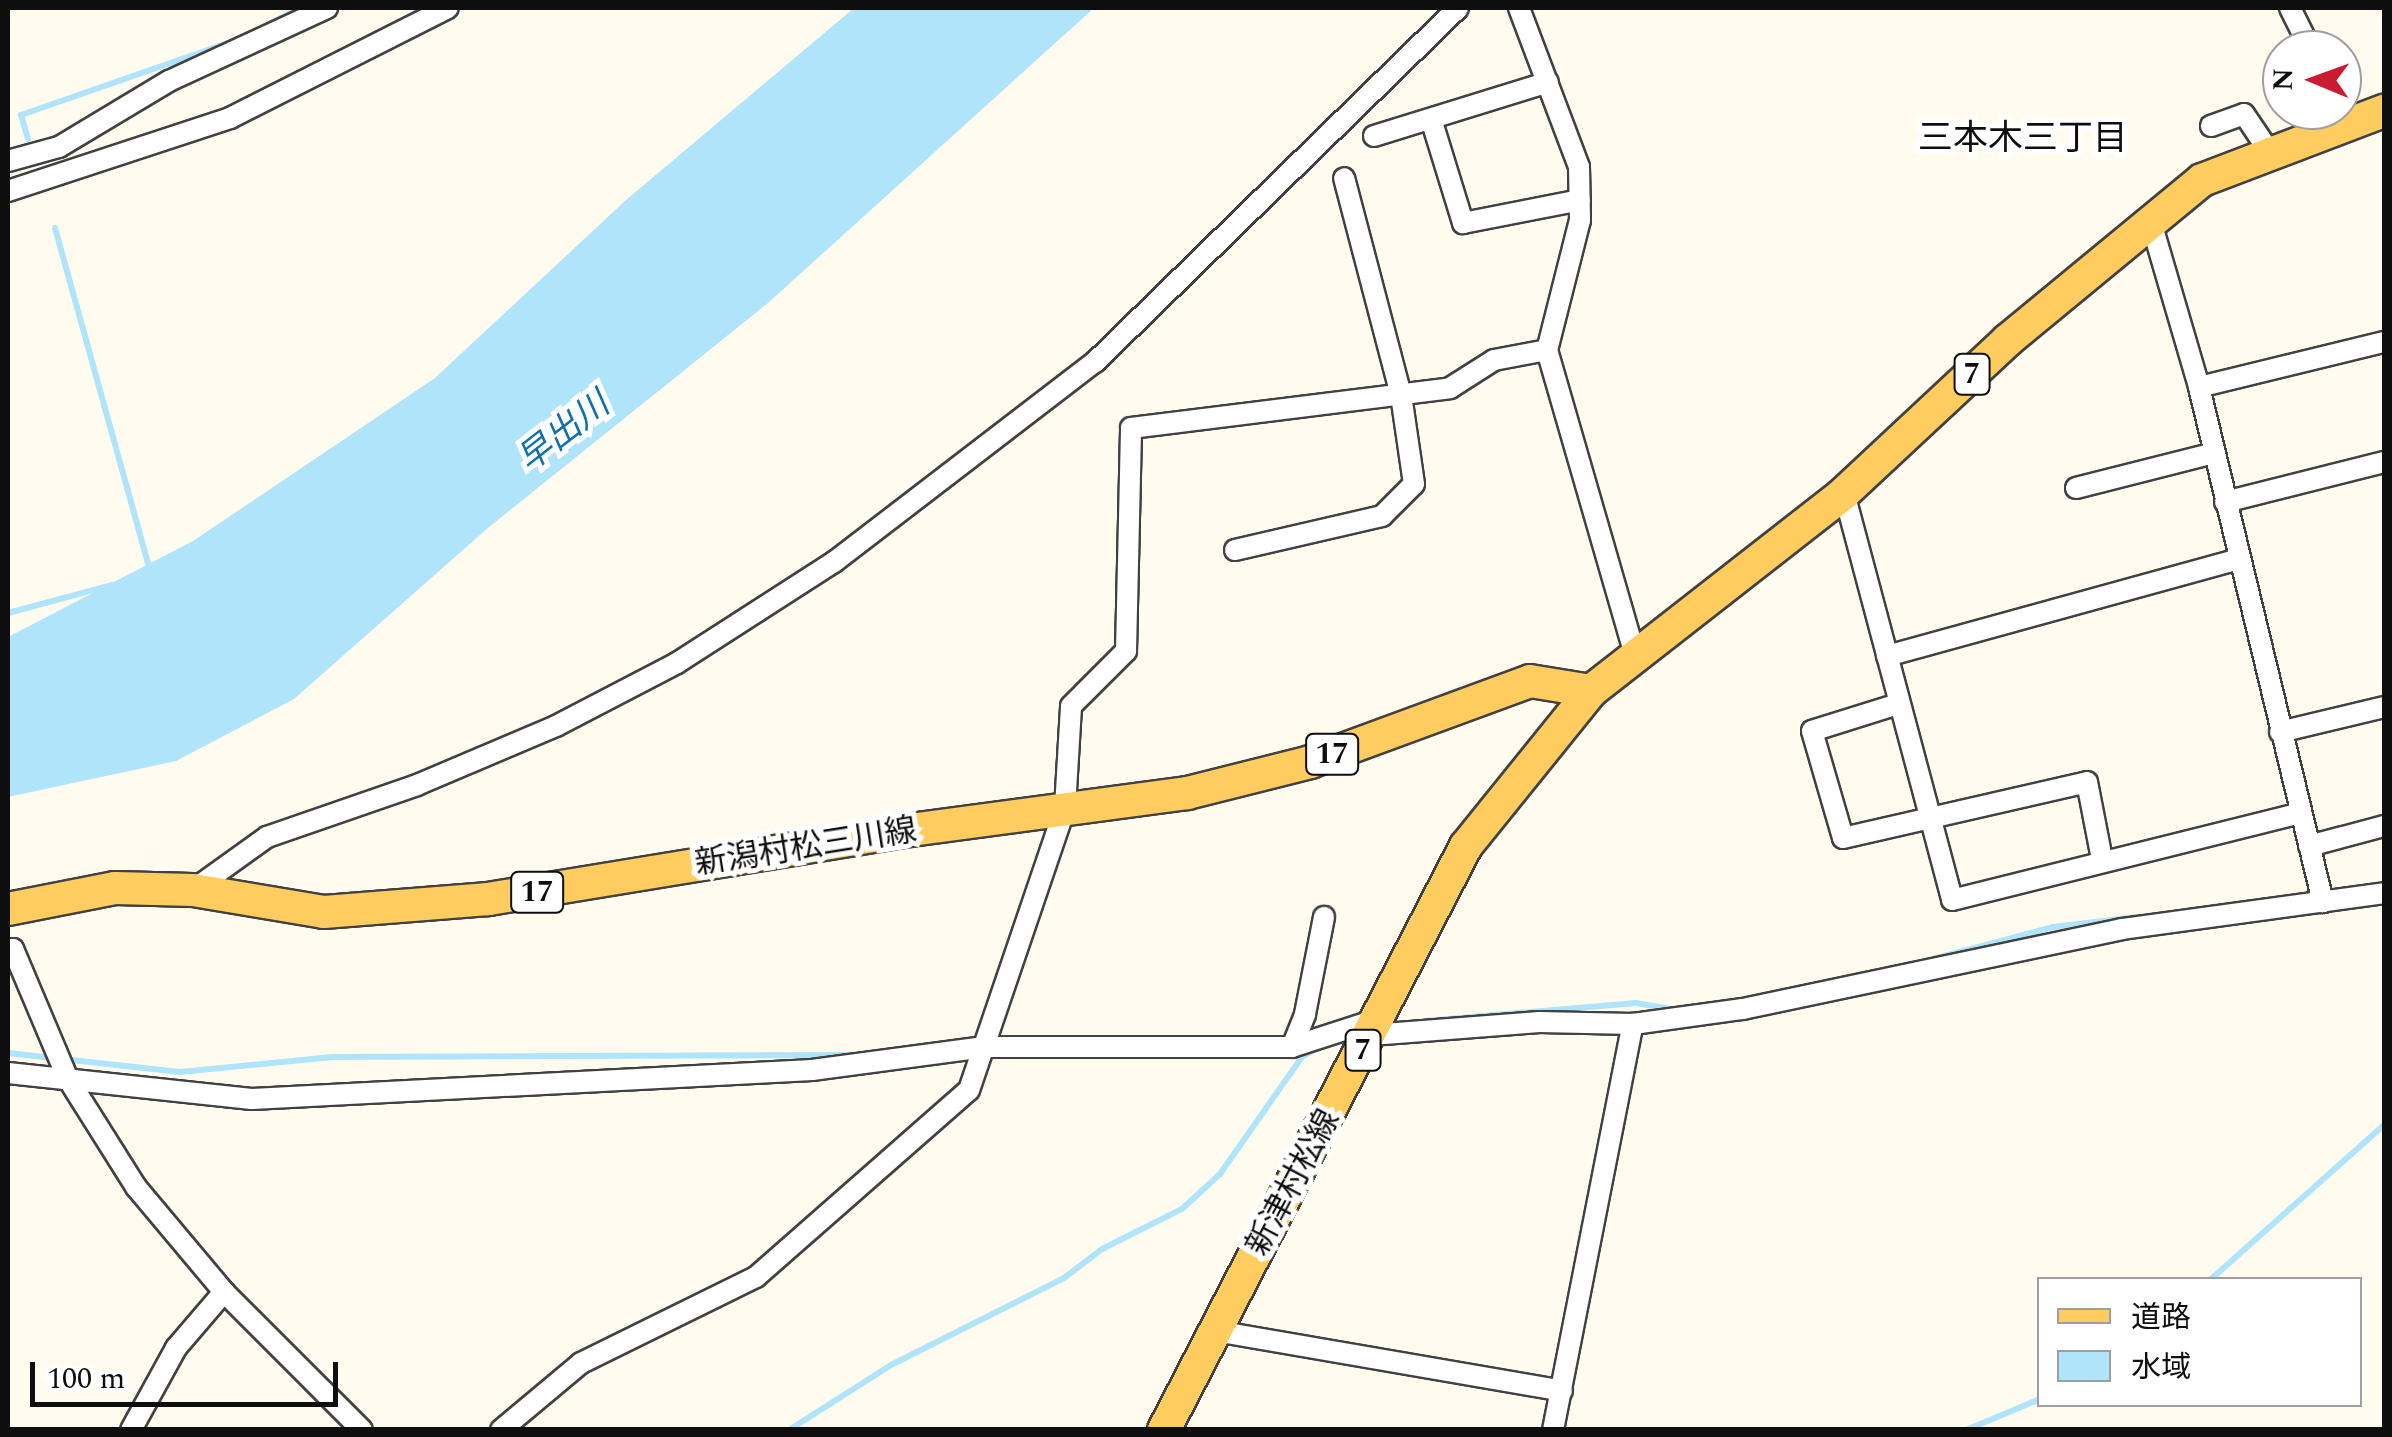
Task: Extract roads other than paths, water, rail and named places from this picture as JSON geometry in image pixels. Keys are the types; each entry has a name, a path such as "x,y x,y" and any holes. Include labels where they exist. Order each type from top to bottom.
{"main road":[{"name":"7","path":"1591,690 1636,659 1844,493 2008,340 2202,180 2367,116"},
{"name":"新潟村松三川線","path":"8,910 115,888 193,890 324,912 387,912 1065,808 1188,793 1310,762 1530,680 1591,690"},
{"name":"新津村松線","path":"1164,1430 1466,846 1591,690"}],"street":[{"path":"8,161 59,147 170,81 327,8"},
{"path":"8,191 230,118 448,8"},
{"path":"193,890 266,836 417,785 556,726 676,663 834,562 1095,362 1458,8"},
{"path":"1520,8 1580,168 1580,200 1547,350 1636,659"},
{"path":"1374,136 1432,122 1548,82"},
{"path":"2212,126 2244,114 2270,154"},
{"path":"1432,122 1464,223 1580,200"},
{"path":"1235,550 1382,516 1414,484 1401,395 1344,178"},
{"path":"2150,219 2199,387 2323,902"},
{"path":"2199,387 2384,342"},
{"path":"500,1430 581,1362 756,1277 934,1127 969,1090 1065,808 1071,706 1126,651 1131,428 1450,388 1494,360 1547,350"},
{"path":"2076,488 2214,452"},
{"path":"2225,502 2384,462"},
{"path":"1844,493 1952,900 2102,859 2300,813"},
{"path":"1887,656 2239,559"},
{"path":"1898,704 1812,731 1843,838 2088,782 2102,859"},
{"path":"2280,732 2384,707"},
{"path":"2309,846 2384,826"},
{"path":"8,1073 252,1098 812,1070 984,1048 1292,1048 1373,1028 1539,1022 1633,1024 1744,1009 2122,929 2384,893"},
{"path":"1292,1048 1305,1014 1324,917"},
{"path":"8,950 13,949 68,1079 136,1187 224,1292 362,1430"},
{"path":"1553,1430 1633,1024"},
{"path":"131,1430 176,1348 224,1292"},
{"path":"1216,1332 1562,1391"}],"water":[{"name":"早出川","path":"854,8 1094,8 768,303 489,527 294,699 176,761 8,797 8,637 193,541 435,378 626,200"}],"waterway":[{"path":"271,23 301,8"},
{"path":"28,139 21,115 233,41"},
{"path":"55,228 149,568"},
{"path":"8,613 112,585"},
{"path":"1933,959 2053,927 2136,917"},
{"path":"1425,1021 1636,1003 1670,1009"},
{"path":"789,1430 891,1365 1064,1278 1102,1249 1182,1209 1220,1174 1302,1057 1317,1048"},
{"path":"8,1053 180,1072 332,1057 849,1055"},
{"path":"2213,1277 2384,1125"},
{"path":"1966,1430 2037,1400"}],"district":[{"name":"三本木三丁目","path":"2023,139"}]}
